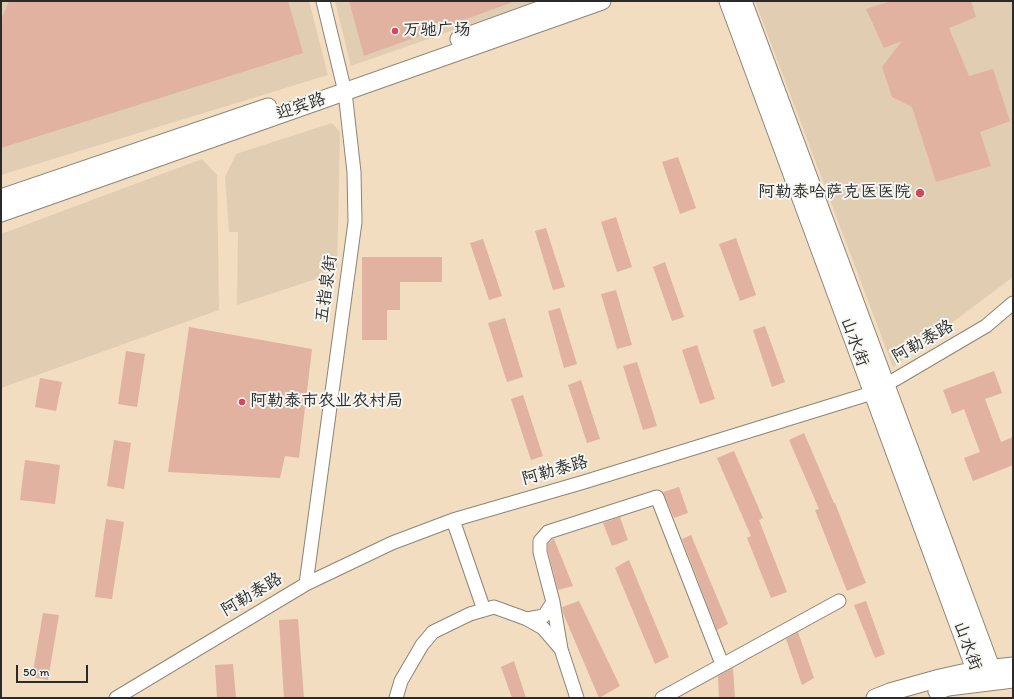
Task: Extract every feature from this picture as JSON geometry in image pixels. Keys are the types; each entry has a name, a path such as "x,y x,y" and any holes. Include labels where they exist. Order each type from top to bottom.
{"main road":[{"name":"迎宾路","path":"1,213 344,86 564,1"},
{"name":"迎宾路","path":"1,198 602,1"},
{"name":"山水街","path":"728,1 879,389 986,676"},
{"name":"山水街","path":"743,1 879,389"},
{"path":"912,698 986,676 1013,666"},
{"path":"875,698 890,692 940,678 986,676 1013,679"}],"street":[{"name":"五指泉街","path":"306,584 355,222 354,172 344,86 323,1"},
{"name":"阿勒泰路","path":"116,698 306,584 392,543 453,520 600,477 879,389 986,326 1013,303"},
{"path":"577,698 561,649 553,602 540,552 540,541 548,532 657,497 722,664"},
{"path":"453,520 484,610"},
{"path":"662,698 839,600"},
{"path":"527,619 544,616 553,602"},
{"path":"396,698 401,681 422,645 432,632 470,614 494,607 527,619 543,628 561,649"}],"shaded area":[{"path":"1,1 309,1 328,75 1,175"},
{"name":"万驰广场","path":"335,1 537,1 351,66"},
{"name":"阿勒泰哈萨克医医院","path":"755,1 1013,1 1013,277 893,367"},
{"path":"332,123 340,132 337,272 237,305 238,232 229,232 225,177 236,154"},
{"path":"202,159 217,175 219,310 1,388 1,234"}],"building":[{"path":"9,1 288,1 303,53 1,148 1,20"},
{"name":"万驰广场","path":"349,1 512,1 513,2 364,56"},
{"path":"891,1 971,1 976,17 949,28 969,76 993,69 1010,121 980,132 991,166 936,182 912,107 892,97 882,67 902,41 884,48 866,9"},
{"path":"678,157 696,208 680,214 662,162"},
{"path":"616,217 632,267 617,272 601,222"},
{"path":"546,228 565,287 553,290 535,231"},
{"path":"736,238 756,295 740,301 719,244"},
{"path":"483,239 502,296 489,300 470,243"},
{"path":"362,257 442,257 442,282 400,282 400,310 387,310 387,340 362,340"},
{"path":"665,262 684,317 672,321 653,267"},
{"path":"616,290 632,345 617,349 601,294"},
{"path":"560,308 577,364 564,368 548,311"},
{"path":"505,318 523,377 507,382 488,323"},
{"path":"765,326 785,382 772,387 753,330"},
{"name":"阿勒泰市农业农村局","path":"189,327 312,349 299,458 285,456 280,478 168,472"},
{"path":"697,345 715,399 700,404 682,350"},
{"path":"126,351 145,354 137,407 118,404"},
{"path":"637,362 657,426 643,430 623,366"},
{"path":"994,371 1002,393 985,399 1001,442 1013,437 1013,465 973,481 964,458 980,452 964,409 952,414 943,390"},
{"path":"40,378 62,382 56,411 35,407"},
{"path":"581,380 600,439 587,443 568,385"},
{"path":"523,395 543,456 531,460 511,399"},
{"path":"804,433 835,503 866,583 847,591 815,510 819,509 789,440"},
{"path":"114,440 131,443 124,489 107,486"},
{"path":"734,451 763,518 759,520 787,592 771,598 747,538 751,536 717,458"},
{"path":"25,460 60,465 55,504 20,500"},
{"path":"679,487 688,513 674,518 663,492"},
{"path":"620,517 628,540 612,546 603,523"},
{"path":"106,519 124,522 112,599 95,597"},
{"path":"691,535 728,624 717,630 682,539"},
{"path":"553,539 573,586 558,590 548,551 548,544"},
{"path":"629,560 669,657 655,664 615,568"},
{"path":"579,601 620,686 599,698 563,613 562,607"},
{"path":"866,601 885,654 875,658 854,605"},
{"path":"43,613 59,615 48,680 32,677"},
{"path":"298,619 304,698 284,698 279,620"},
{"path":"798,632 814,678 802,685 786,639"},
{"path":"514,661 526,698 512,698 501,667"},
{"path":"233,664 236,698 217,698 215,665"},
{"path":"733,668 735,698 719,698 718,676"}],"place":[{"name":"万驰广场","path":"395,31"},
{"name":"阿勒泰哈萨克医医院","path":"920,193"},
{"name":"阿勒泰市农业农村局","path":"242,402"}]}
